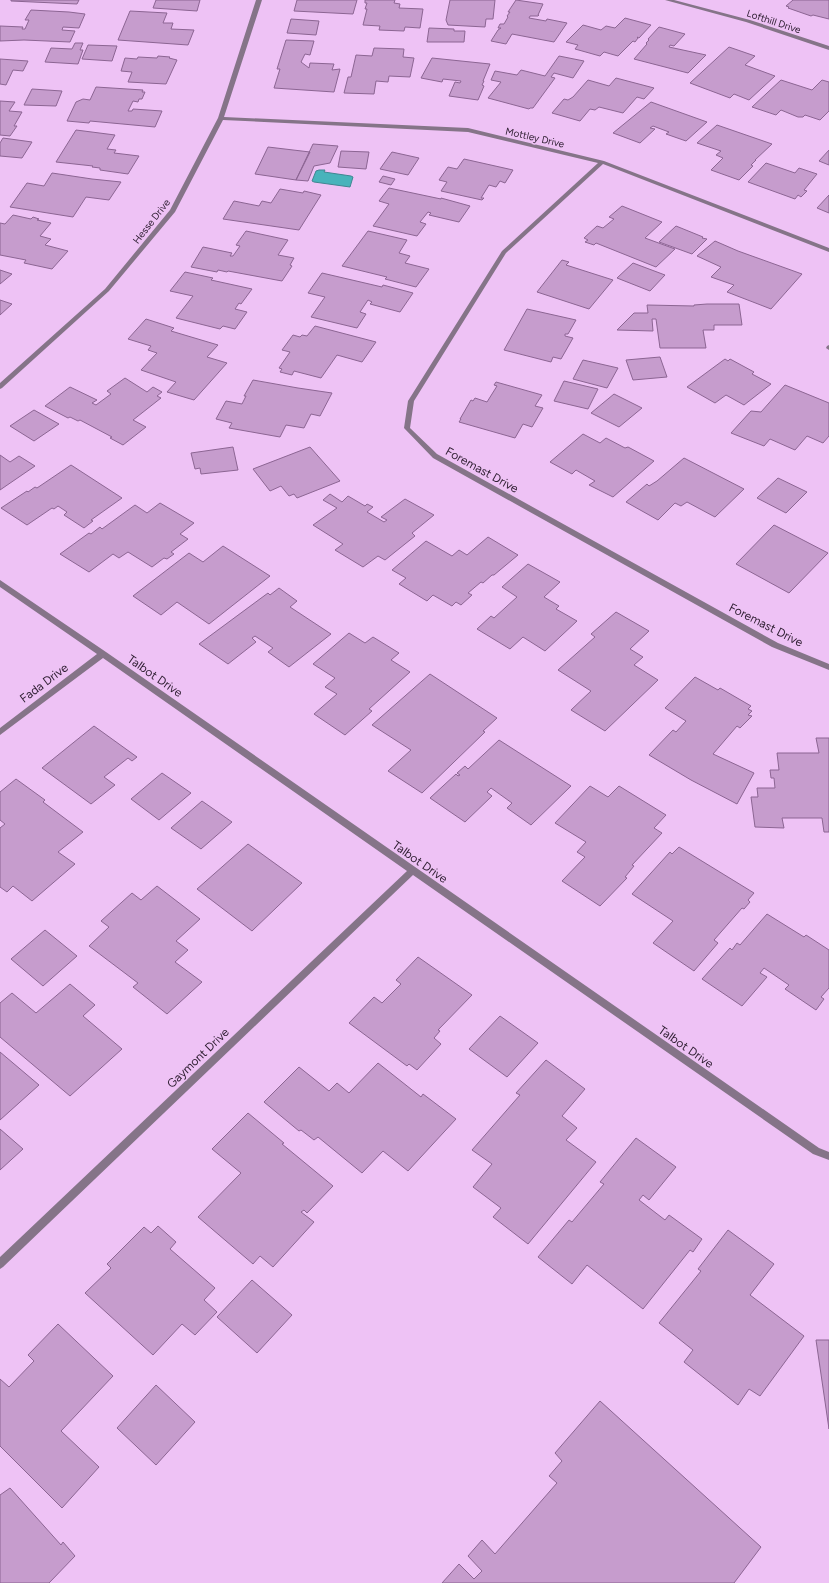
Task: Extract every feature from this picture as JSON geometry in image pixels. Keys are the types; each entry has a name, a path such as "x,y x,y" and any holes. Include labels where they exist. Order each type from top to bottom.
{"street":[{"name":"Hesse Drive","path":"0,387 107,290 173,211 221,118 259,0"},
{"name":"Lofthill Drive","path":"668,0 748,21 829,48"},
{"name":"Mottley Drive","path":"221,118 468,130 602,162 829,250"},
{"name":"Foremast Drive","path":"602,162 504,252 411,401 407,428 434,456 775,645 829,667"},
{"name":"Talbot Drive","path":"0,583 816,1152 829,1156"},
{"name":"Fada Drive","path":"0,732 103,654"},
{"name":"Gaymont Drive","path":"0,1264 412,871"}],"shaded area":[{"path":"325,170 324,172 353,177 350,187 312,181 316,171"}],"building":[{"path":"11,0 79,0 77,4"},
{"path":"156,0 200,0 197,11 153,8"},
{"path":"297,0 357,0 353,14 294,11"},
{"path":"365,0 395,0 394,3 400,4 399,8 423,9 420,28 405,27 404,31 379,30 380,26 363,25 367,9 365,9 367,3 365,3"},
{"path":"450,0 495,0 493,19 486,19 485,27 448,25 446,20"},
{"path":"516,0 543,4 538,16 530,16 529,18 546,21 547,19 567,23 554,42 512,34 506,44 491,41 501,28 498,28 500,24 504,24 510,12 508,12"},
{"path":"793,0 829,0 829,19 813,15 811,16 788,8 789,7 786,6"},
{"path":"31,10 85,14 79,28 63,27 62,30 75,31 70,42 24,40 0,41 0,26 23,27 22,29 25,29 29,20 25,20"},
{"path":"130,11 167,13 163,23 173,23 171,29 194,30 188,45 118,40"},
{"path":"625,18 651,25 639,38 637,37 638,38 635,42 633,41 618,56 604,52 600,56 575,49 578,45 566,42 583,25 601,30 606,26 615,28"},
{"path":"291,19 319,21 316,35 287,33"},
{"path":"659,27 685,34 674,46 670,45 669,47 706,55 688,73 634,59 647,44 648,39"},
{"path":"429,28 465,31 464,42 427,42"},
{"path":"286,40 314,41 310,55 305,54 301,62 309,68 310,63 334,64 332,70 340,69 334,92 274,88 280,69 277,69"},
{"path":"75,43 83,43 80,50 83,50 78,64 45,62 51,48 72,49"},
{"path":"88,45 117,46 112,61 82,59"},
{"path":"729,47 755,56 745,65 775,76 749,100 734,94 730,98 690,83"},
{"path":"374,48 404,49 403,57 414,58 410,77 389,76 388,82 376,81 374,94 344,93 348,77 351,77 356,55 372,56"},
{"path":"158,56 170,57 169,58 177,60 166,84 128,82 132,72 121,71 125,58 157,58"},
{"path":"559,56 584,61 573,78 554,73 551,77 555,78 533,108 529,109 488,98 501,82 491,80 495,71 517,75 521,70 545,76"},
{"path":"432,58 490,64 483,81 482,85 484,86 478,100 449,96 455,82 460,83 461,81 443,79 442,82 421,78"},
{"path":"0,59 28,61 23,71 13,70 6,85 0,84"},
{"path":"616,78 654,88 644,99 637,97 623,113 599,107 595,110 590,109 580,121 552,113 564,99 568,100 573,97 588,80 609,86"},
{"path":"781,80 812,90 822,80 829,82 829,111 820,120 805,115 803,117 798,117 781,110 776,115 752,107"},
{"path":"96,87 143,90 142,92 145,92 142,99 139,99 138,102 133,101 128,111 132,111 133,109 162,111 155,127 90,121 89,123 67,121 76,102 83,99 90,100"},
{"path":"32,89 62,91 56,106 24,105"},
{"path":"0,101 15,102 9,111 22,112 14,126 17,126 10,136 0,135"},
{"path":"651,102 707,122 686,141 666,134 669,132 653,126 650,128 655,129 640,143 613,133"},
{"path":"717,125 772,144 755,160 751,165 753,166 739,180 711,170 723,158 716,155 721,151 697,143"},
{"path":"76,130 115,135 107,149 116,150 114,153 139,156 128,174 100,170 100,168 92,167 93,166 56,162"},
{"path":"3,138 32,142 22,158 0,156 0,143"},
{"path":"313,144 338,146 330,163 314,166 308,181 296,180"},
{"path":"268,147 310,152 296,180 255,174"},
{"path":"829,150 829,165 819,161"},
{"path":"341,151 369,152 366,169 338,167"},
{"path":"392,152 419,158 408,175 380,169"},
{"path":"464,159 513,170 505,183 500,181 496,187 489,185 481,198 484,198 482,200 441,191 447,182 439,180 448,167 457,169"},
{"path":"766,163 795,173 799,168 817,174 804,190 807,191 801,197 798,195 795,199 748,182"},
{"path":"52,173 121,182 109,200 86,197 73,217 10,207 27,183 44,186"},
{"path":"383,176 395,179 391,185 379,182"},
{"path":"389,188 441,198 470,206 459,222 429,215 431,213 428,212 420,222 426,224 417,236 373,226 389,204 379,201"},
{"path":"280,189 303,193 304,191 321,195 299,230 223,219 234,201 259,206 262,201 271,203"},
{"path":"829,195 829,213 817,208"},
{"path":"622,206 662,222 645,238 675,249 656,267 596,243 594,245 585,242 588,240 584,238 597,226 603,228 614,219 609,217"},
{"path":"13,215 31,219 33,217 39,219 37,220 51,223 40,236 51,239 45,245 68,251 52,269 24,263 26,260 0,255 0,223 5,224"},
{"path":"676,226 707,239 692,254 659,242"},
{"path":"246,231 288,240 278,255 294,258 290,265 292,266 282,281 228,271 218,270 217,272 191,267 203,247 232,253 230,256 233,256 240,246 236,245"},
{"path":"368,231 407,240 399,253 410,256 405,263 429,269 416,287 385,279 387,277 342,266"},
{"path":"715,241 802,274 771,309 727,292 734,285 711,277 721,267 697,256"},
{"path":"562,260 569,262 566,265 613,280 589,309 537,292"},
{"path":"633,263 665,275 650,291 617,278"},
{"path":"0,270 12,274 0,284"},
{"path":"185,272 213,278 211,280 252,289 241,304 239,303 235,309 247,312 235,329 223,326 220,329 176,318 193,296 170,291"},
{"path":"322,273 382,287 383,285 413,293 400,312 370,304 372,302 368,300 360,312 366,314 357,328 311,317 325,297 308,293"},
{"path":"0,300 12,304 0,315"},
{"path":"707,304 739,304 742,325 714,325 714,330 703,330 706,348 660,348 656,319 652,319 653,331 617,330 634,313 648,313 647,305 694,306"},
{"path":"527,309 576,320 568,334 565,334 565,336 573,338 561,359 553,357 551,362 504,350"},
{"path":"146,319 174,328 171,331 218,345 207,357 227,363 194,400 167,392 176,382 141,370 157,353 148,350 151,346 128,339"},
{"path":"315,326 376,342 362,362 337,355 321,378 294,371 292,375 280,372 282,369 279,368 290,352 282,350 293,335 300,337 302,335 307,336"},
{"path":"660,357 667,377 633,380 626,360"},
{"path":"725,359 728,361 730,359 754,372 752,374 771,384 744,405 726,395 715,403 687,387"},
{"path":"583,360 618,368 607,388 573,379"},
{"path":"125,378 147,392 153,387 162,392 157,396 161,398 133,420 146,427 123,445 110,438 112,437 80,420 78,421 70,417 68,418 45,406 70,387 97,400 92,403 96,405 111,394 107,391"},
{"path":"253,380 332,393 320,416 311,414 304,428 286,425 280,437 229,428 232,423 216,419 226,401 242,404 246,396 244,396"},
{"path":"564,381 598,389 588,409 554,401"},
{"path":"496,382 542,395 535,406 543,408 532,427 523,424 515,438 459,422 471,400 473,401 475,398 487,402 497,386 494,385"},
{"path":"785,385 829,403 829,436 823,443 807,436 795,450 770,439 764,446 731,433 751,411 761,412"},
{"path":"614,394 642,408 619,427 591,413"},
{"path":"34,410 59,424 34,441 10,426"},
{"path":"583,434 600,443 606,438 625,448 628,447 654,461 613,497 589,485 595,481 576,470 572,474 550,462"},
{"path":"233,447 238,470 201,474 200,468 195,469 191,453"},
{"path":"310,447 340,481 297,498 294,494 289,496 281,486 270,491 253,469"},
{"path":"0,455 10,462 19,456 35,466 0,490"},
{"path":"684,458 744,489 715,517 687,502 681,506 675,503 658,520 626,502 647,484 649,486 657,481"},
{"path":"71,465 122,498 91,520 93,521 84,528 64,515 67,512 58,506 54,509 52,508 27,525 1,508 27,491 28,492 35,487 37,488"},
{"path":"778,478 807,492 786,513 757,498"},
{"path":"330,494 342,502 348,496 365,506 367,504 373,507 367,512 384,522 387,520 381,517 405,499 434,515 412,533 415,536 385,560 378,556 363,567 335,550 343,544 313,525 337,508 323,500"},
{"path":"160,503 194,523 180,534 188,539 171,552 174,554 167,559 164,558 152,567 128,552 119,558 113,554 89,572 60,554 89,533 91,534 100,527 102,529 135,505 147,513"},
{"path":"774,525 828,553 789,593 736,564"},
{"path":"488,537 518,555 494,575 483,583 481,582 468,593 472,595 461,605 456,602 452,606 433,595 427,601 399,584 406,578 392,570 426,541 452,556 459,550 467,555"},
{"path":"223,546 270,576 209,624 177,602 161,615 133,596 189,553 203,562"},
{"path":"528,564 560,582 544,597 559,606 556,609 577,621 545,651 523,637 510,649 477,629 491,616 494,618 517,597 502,587"},
{"path":"279,588 297,601 290,607 331,634 289,667 268,652 273,648 255,636 252,638 256,642 228,664 199,644 268,593 270,595"},
{"path":"616,612 649,631 630,649 643,657 634,665 658,680 605,731 571,710 591,691 558,670 595,637 591,634"},
{"path":"349,633 365,643 373,637 399,653 391,660 410,672 369,709 372,711 345,735 314,714 337,694 325,687 335,678 313,664"},
{"path":"430,674 497,718 483,731 485,732 422,793 388,771 411,750 372,725"},
{"path":"695,677 718,690 720,688 751,706 748,709 752,711 748,715 752,716 740,728 737,726 713,754 754,773 737,804 691,780 649,755 673,730 676,732 686,721 665,708"},
{"path":"94,726 137,757 132,761 128,758 104,777 115,785 91,804 42,768"},
{"path":"816,738 829,738 829,832 824,832 822,818 782,818 784,828 755,827 751,797 758,797 757,788 775,788 774,778 771,778 770,770 779,770 777,753 819,753"},
{"path":"499,740 571,786 531,825 507,808 512,803 491,788 487,792 492,796 465,822 430,798 456,774 458,776 460,775 457,773 465,766 468,769"},
{"path":"162,773 191,793 159,820 131,799"},
{"path":"16,779 45,800 43,802 83,832 58,852 75,864 32,901 13,886 7,892 0,887 0,828 5,824 0,820 0,792"},
{"path":"590,786 608,797 619,786 666,815 654,828 662,833 632,865 634,866 625,877 627,878 600,906 562,881 585,857 577,852 586,842 555,823"},
{"path":"202,801 232,822 201,849 171,828"},
{"path":"248,844 302,883 252,931 197,889"},
{"path":"679,847 754,893 748,900 750,902 744,909 742,908 714,940 718,943 694,971 653,943 673,921 632,894 670,852 672,854"},
{"path":"157,886 200,919 176,941 188,950 175,962 202,982 167,1014 133,987 138,983 89,946 109,927 101,921 132,893 141,900"},
{"path":"767,914 804,937 806,935 829,950 829,988 821,997 824,999 816,1010 785,989 789,985 764,968 760,973 767,977 742,1006 702,979 730,948 732,950 737,943 740,945"},
{"path":"45,930 77,956 43,986 11,959"},
{"path":"418,957 472,995 438,1030 440,1031 434,1038 441,1044 417,1070 409,1064 407,1066 349,1023 374,997 382,1003 401,984 396,980"},
{"path":"70,984 95,1005 83,1016 122,1049 70,1096 0,1037 0,1003 12,993 36,1013"},
{"path":"500,1016 538,1043 507,1077 469,1049"},
{"path":"0,1052 39,1085 0,1120"},
{"path":"546,1060 585,1089 562,1116 577,1128 566,1140 596,1162 528,1244 493,1217 501,1208 473,1187 492,1164 472,1150 520,1095 516,1093"},
{"path":"378,1063 421,1097 423,1094 456,1119 408,1171 383,1151 362,1173 318,1137 314,1140 301,1130 299,1131 264,1102 299,1067 329,1091 337,1083 349,1093"},
{"path":"248,1113 284,1143 282,1144 333,1186 307,1213 304,1210 301,1212 314,1222 273,1267 260,1256 253,1264 198,1217 241,1173 212,1149"},
{"path":"0,1129 23,1149 0,1170"},
{"path":"636,1138 676,1167 649,1200 643,1195 639,1200 665,1220 669,1215 702,1239 693,1252 690,1250 643,1309 587,1265 572,1284 538,1257 569,1220 572,1222 604,1184 600,1182"},
{"path":"158,1226 176,1242 170,1249 215,1288 204,1300 217,1312 195,1335 182,1324 153,1355 85,1293 111,1268 107,1264 144,1227 151,1233"},
{"path":"728,1230 774,1264 750,1295 804,1336 760,1396 749,1389 738,1405 684,1362 693,1350 659,1323 701,1271 698,1269"},
{"path":"252,1280 292,1315 257,1353 217,1317"},
{"path":"58,1324 113,1376 61,1431 99,1467 62,1508 0,1446 0,1379 9,1387 34,1361 28,1355"},
{"path":"816,1340 829,1340 829,1429"},
{"path":"156,1385 195,1422 156,1465 117,1428"},
{"path":"600,1401 761,1547 734,1583 442,1583 459,1564 474,1579 482,1571 468,1556 482,1540 495,1554 557,1483 549,1476 562,1461 555,1453"},
{"path":"10,1488 61,1545 63,1542 75,1556 49,1583 0,1583 0,1495"}]}
